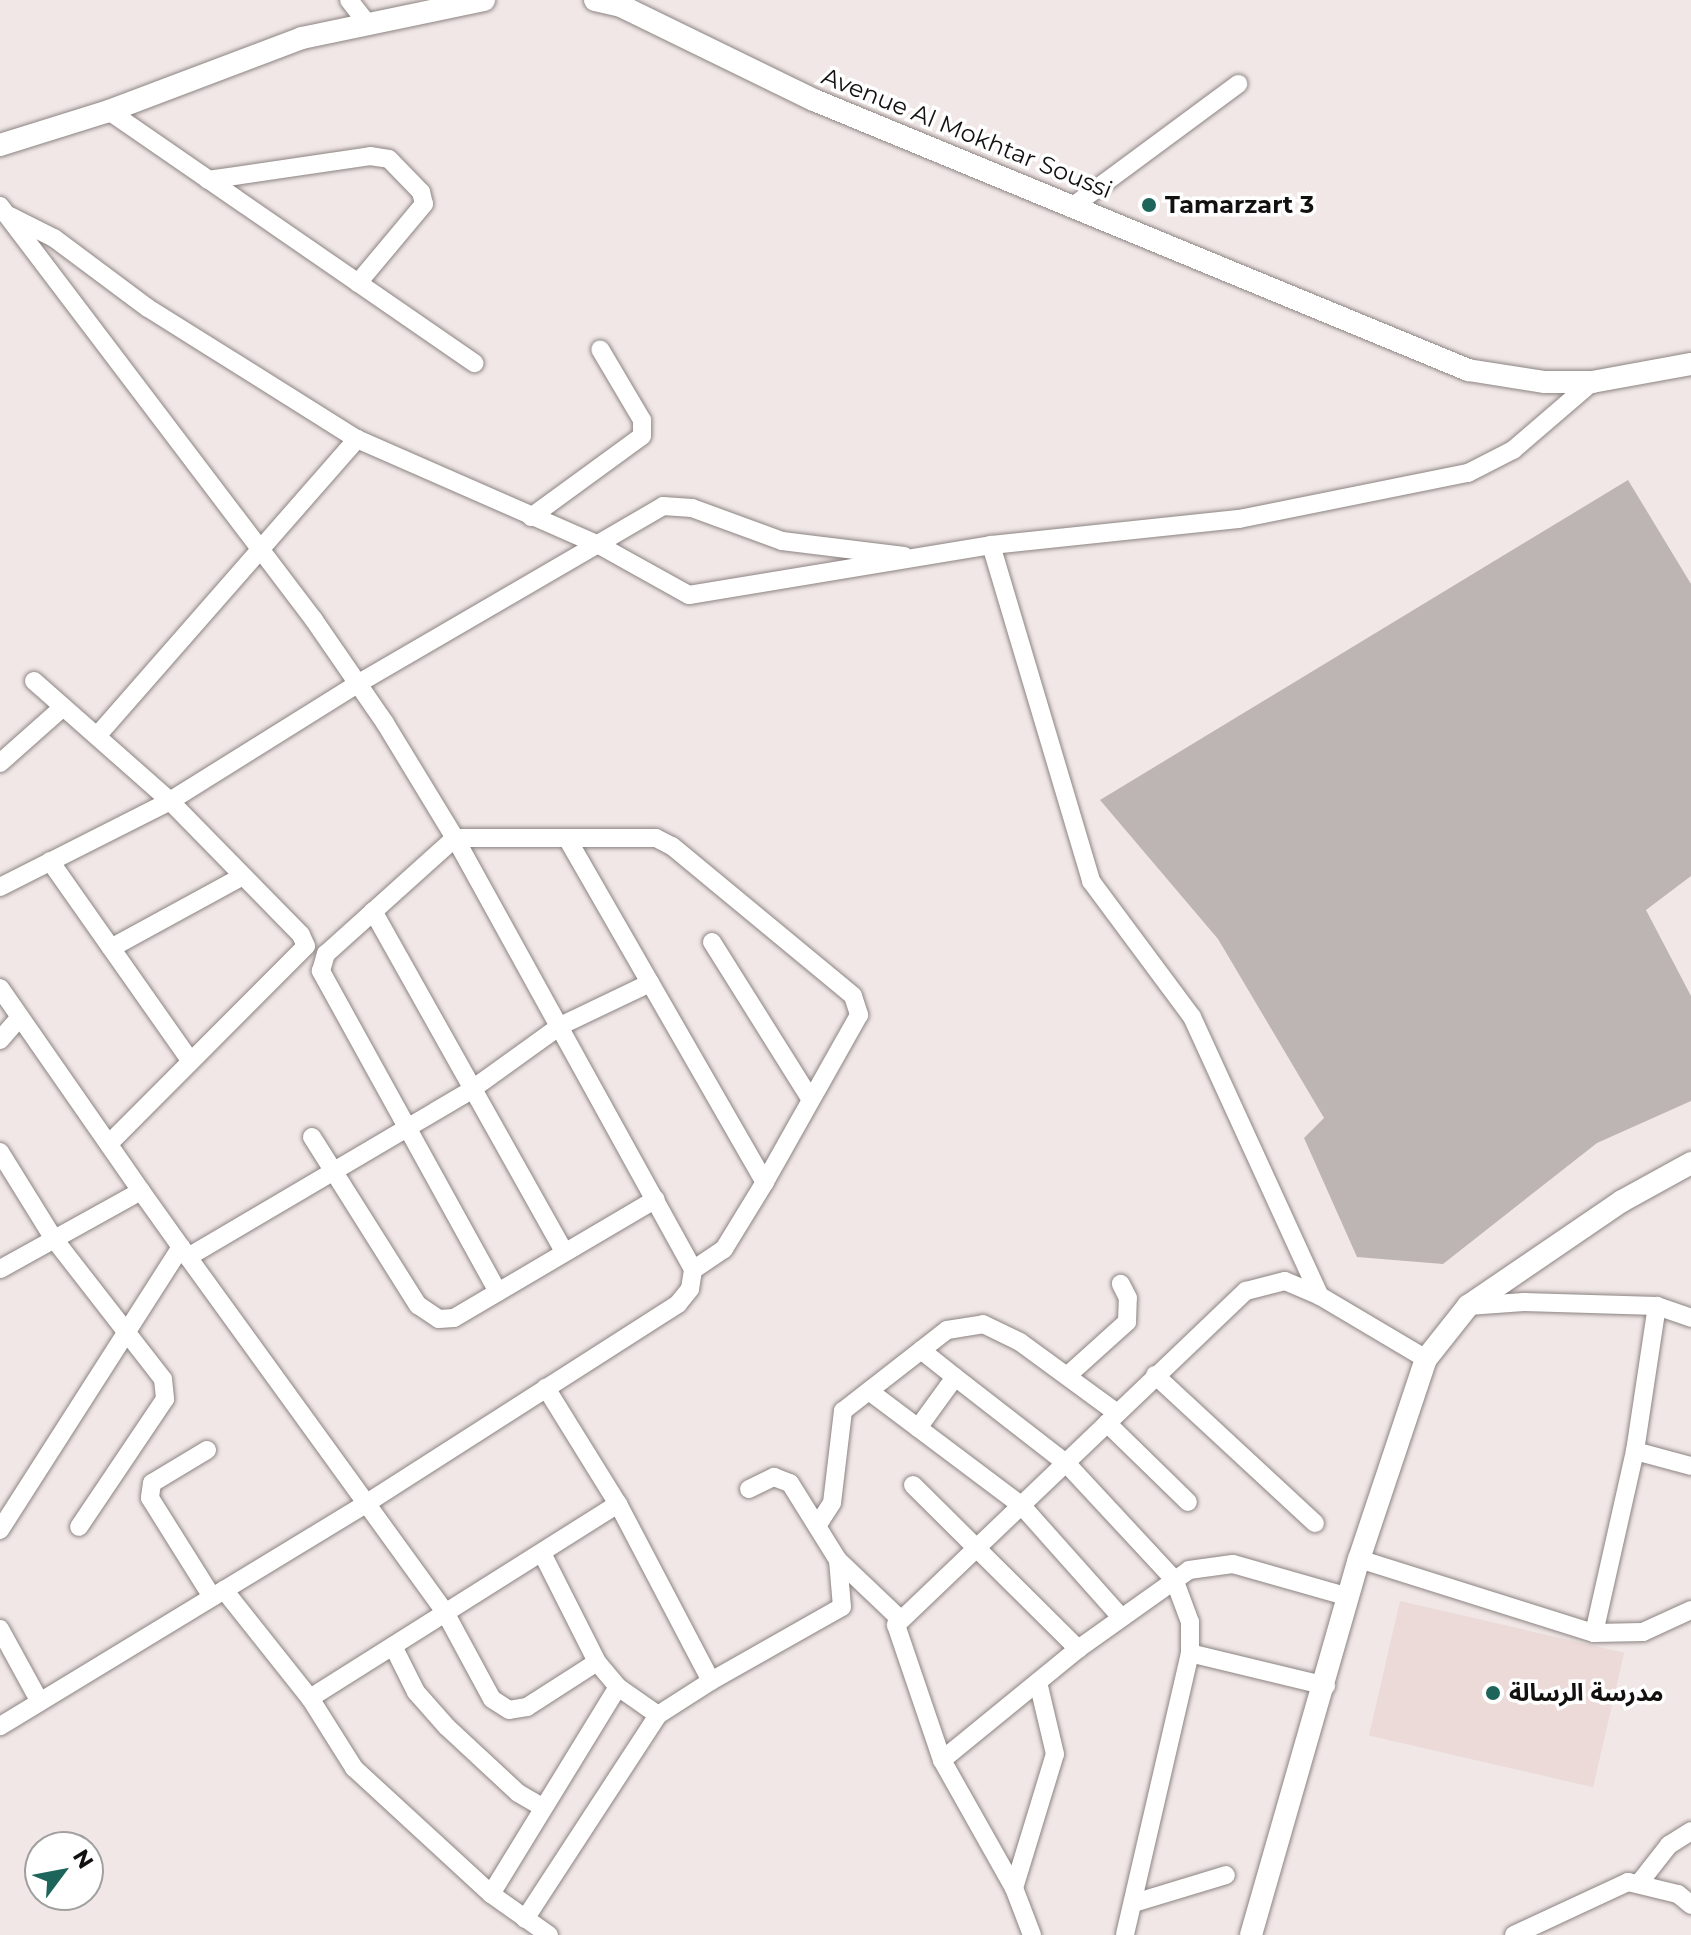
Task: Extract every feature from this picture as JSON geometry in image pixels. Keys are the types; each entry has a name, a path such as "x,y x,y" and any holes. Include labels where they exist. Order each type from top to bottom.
{"street":[{"path":"349,0 367,23"},
{"path":"0,145 109,111 302,38 484,0"},
{"name":"Avenue Al Mokhtar Soussi","path":"595,0 621,6 814,100 1076,204 1296,302 1468,370 1545,382 1592,382 1691,364"},
{"path":"1076,204 1238,84"},
{"path":"109,111 474,363"},
{"path":"208,180 370,156 389,159 421,192 424,204 358,283"},
{"path":"3,210 54,238 148,308 357,439 599,545 689,595 991,545 1239,519 1468,473 1513,450 1592,382"},
{"path":"0,1726 364,1505 678,1304 690,1289 693,1270 455,838 359,683 3,210"},
{"path":"531,517 642,436 642,420 600,349"},
{"path":"97,736 262,554 357,439"},
{"path":"0,887 170,801 359,683 663,506 677,504 772,539 925,558"},
{"path":"991,545 1091,881 1192,1017 1320,1296"},
{"path":"34,681 170,801 301,935 305,952 190,1060 109,1144"},
{"path":"0,763 63,707"},
{"path":"498,1292 403,1129 321,971 326,954 455,838 568,840 637,835 672,846 853,996 859,1015 765,1182 724,1249 693,1270"},
{"path":"568,840 765,1182"},
{"path":"50,861 190,1060"},
{"path":"111,948 243,876"},
{"path":"373,911 564,1252"},
{"path":"712,942 810,1098"},
{"path":"0,1530 125,1334 184,1252 471,1090 560,1026 650,983"},
{"path":"0,988 364,1505 445,1612 500,1707 527,1707 597,1662"},
{"path":"0,1040 20,1017"},
{"path":"312,1137 418,1305 431,1317 454,1318 656,1199"},
{"path":"0,1152 54,1239 163,1379 165,1399 79,1527"},
{"path":"1251,1935 1326,1686 1359,1559 1426,1359 1468,1306 1622,1201 1691,1163"},
{"path":"0,1269 141,1191"},
{"path":"1032,1935 1014,1888 942,1760 897,1637 900,1619 1067,1464 1155,1375 1246,1291 1285,1281 1320,1296 1426,1359"},
{"path":"1067,1376 1127,1322 1128,1298 1121,1284"},
{"path":"1468,1306 1524,1302 1657,1306 1691,1318"},
{"path":"1594,1633 1635,1451 1657,1306"},
{"path":"817,1526 832,1503 843,1411 947,1330 983,1324 1020,1342 1067,1376 1112,1418 1188,1502"},
{"path":"921,1350 1067,1464 1174,1579 1190,1622 1190,1653 1125,1935"},
{"path":"1155,1375 1315,1523"},
{"path":"918,1428 955,1377"},
{"path":"546,1388 618,1504 711,1681"},
{"path":"869,1391 1022,1506 1121,1617"},
{"path":"207,1450 152,1483 150,1498 218,1594 310,1698 354,1768 491,1894 536,1929 658,1715 711,1681 842,1607 838,1560"},
{"path":"1635,1451 1691,1466"},
{"path":"749,1489 774,1477 790,1483 838,1560 900,1619"},
{"path":"913,1485 974,1551 1078,1649"},
{"path":"310,1698 618,1504"},
{"path":"542,1553 597,1662 618,1687 658,1715"},
{"path":"1359,1559 1594,1633 1643,1632 1691,1610"},
{"path":"942,1760 1078,1649 1174,1579 1205,1564 1233,1564 1349,1597"},
{"path":"0,1629 40,1702"},
{"path":"393,1646 416,1692 447,1727 518,1793 542,1807"},
{"path":"1190,1653 1326,1686"},
{"path":"1014,1888 1055,1754 1038,1682"},
{"path":"491,1894 618,1687"},
{"path":"1640,1882 1669,1845 1691,1831"},
{"path":"1134,1903 1226,1875"},
{"path":"1514,1935 1612,1889 1640,1882 1678,1894 1691,1905"}],"shaded area":[{"name":"مدرسة الرسالة","path":"1400,1601 1624,1653 1593,1787 1369,1735"}],"building":[{"path":"1628,480 1691,584 1691,876 1646,910 1691,996 1691,1101 1597,1143 1443,1264 1357,1257 1304,1138 1324,1118 1218,939 1100,800"}],"place":[{"name":"Tamarzart 3","path":"1149,205"},
{"name":"مدرسة الرسالة","path":"1493,1693"}]}
